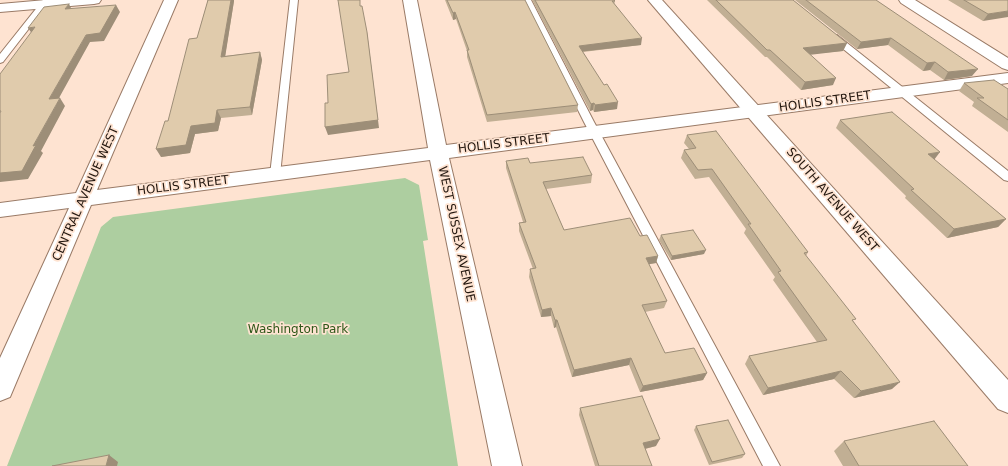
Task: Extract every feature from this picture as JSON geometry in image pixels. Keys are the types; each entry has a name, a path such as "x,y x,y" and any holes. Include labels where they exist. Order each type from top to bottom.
{"street":[{"path":"0,8 45,2 94,0"},
{"name":"CENTRAL AVENUE WEST","path":"0,388 171,0"},
{"name":"WEST SUSSEX AVENUE","path":"410,0 438,152 507,466"},
{"name":"SOUTH AVENUE WEST","path":"655,0 1008,400"},
{"path":"906,0 1008,65"},
{"name":"HOLLIS STREET","path":"0,210 1008,78"}],"lane":[{"path":"275,175 294,0"},
{"path":"527,0 594,132 772,466"},
{"path":"0,60 45,2"},
{"path":"824,30 1008,177"}],"green space":[{"name":"Washington Park","path":"405,178 419,185 428,240 423,241 458,466 7,466 101,227 113,217"}],"building":[{"path":"208,0 231,0 221,57 260,52 250,107 217,110 215,123 191,126 186,145 156,149 165,121 168,121 189,39 197,38"},
{"path":"338,0 360,0 360,6 362,6 367,32 378,120 325,127 325,103 328,103 327,75 349,72"},
{"path":"447,0 525,0 578,105 487,115 467,50 469,50 455,12 453,13"},
{"path":"535,0 615,1 612,1 642,38 579,46 604,85 607,84 618,102 595,105 594,103 591,104"},
{"path":"716,0 793,0 847,43 803,48 836,78 805,82 770,50 767,50"},
{"path":"806,0 876,0 978,69 948,72 935,62 927,63 891,38 861,42"},
{"path":"964,0 1008,0 1008,11 988,14"},
{"path":"69,4 65,9 116,5 100,33 86,35 49,99 60,98 33,146 36,145 22,171 0,173 0,74 35,27 28,28 44,7"},
{"path":"994,80 1008,89 1008,120 977,98 984,98 964,83"},
{"path":"892,112 940,152 928,154 1006,219 954,229 911,190 914,189 840,120"},
{"path":"716,131 808,252 804,253 856,319 852,320 900,382 861,391 841,371 768,388 749,356 827,340 778,272 781,271 748,224 751,224 712,169 698,170 684,150 696,148 687,135"},
{"path":"583,157 592,175 543,182 564,230 630,218 640,236 647,235 658,256 646,258 667,301 642,305 665,353 694,348 707,373 643,386 631,358 574,370 557,320 555,320 551,308 542,310 530,269 536,268 519,223 526,222 506,161 528,158 530,163"},
{"path":"693,230 706,250 672,256 661,235"},
{"path":"642,396 660,439 643,443 652,466 599,466 580,408"},
{"path":"728,420 745,454 712,462 696,426"},
{"path":"934,421 968,466 859,466 844,441"},
{"path":"109,455 106,466 52,466"}]}
